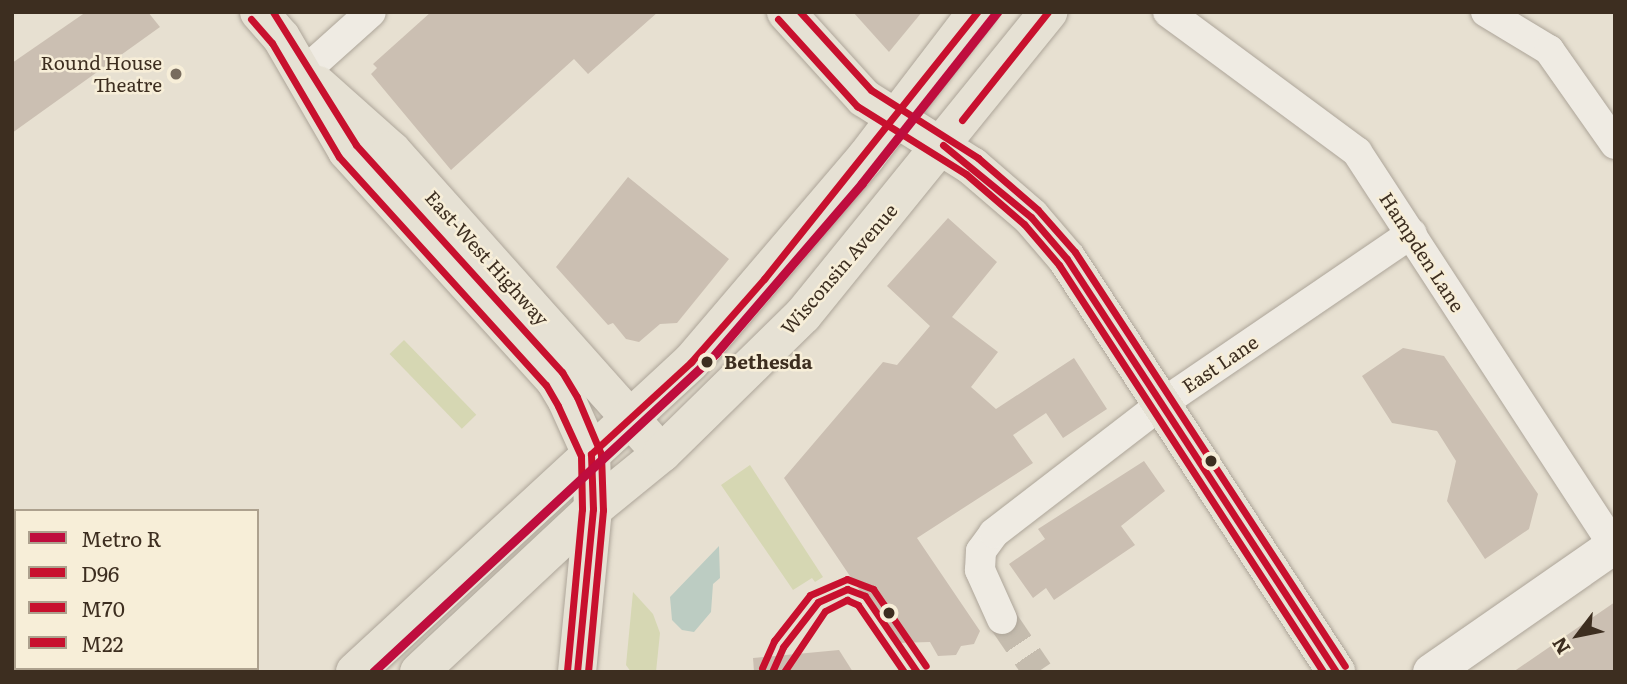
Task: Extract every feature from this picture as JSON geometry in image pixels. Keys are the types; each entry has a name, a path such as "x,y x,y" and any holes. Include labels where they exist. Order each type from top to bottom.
{"main road":[{"name":"East-West Highway","path":"260,12 303,73 347,151 554,379 591,454"},
{"path":"786,12 864,98 943,145 1031,217 1059,250 1163,403 1336,672"},
{"path":"355,672 691,362 898,117 977,12"},
{"name":"Wisconsin Avenue","path":"419,672 593,509 662,453 803,315 1048,12"},
{"name":"East-West Highway","path":"303,73 391,150 662,453"},
{"path":"577,672 593,509 591,454"}],"street":[{"path":"303,73 371,12"},
{"name":"Hampden Lane","path":"1168,12 1357,152 1614,546"},
{"path":"1486,12 1549,50 1615,144"},
{"name":"East Lane","path":"1002,618 982,582 979,563 994,533 1163,403 1412,233"},
{"path":"1431,672 1614,546"}],"green space":[{"path":"404,340 476,415 462,429 390,354"},
{"path":"750,465 823,577 815,582 812,578 793,590 721,485"},
{"path":"633,592 653,614 660,633 656,672 631,672 626,665"}],"shaded area":[{"path":"719,546 720,578 713,584 711,612 694,632 682,630 672,620 670,597"}],"building":[{"path":"86,12 148,12 160,27 12,133 12,63"},
{"path":"431,12 658,12 588,74 574,59 451,170 371,74 377,68 373,64"},
{"path":"853,12 922,12 889,52"},
{"path":"628,177 729,259 677,323 660,324 639,342 626,339 613,323 608,325 556,267"},
{"path":"948,218 997,262 952,317 998,352 971,387 996,409 1074,358 1107,409 1063,438 1046,413 1013,435 1033,463 917,538 980,631 974,644 961,646 956,655 938,656 930,642 895,643 784,478 883,362 897,365 930,326 887,286"},
{"path":"1403,348 1444,356 1538,494 1529,529 1485,559 1447,501 1456,461 1437,431 1392,423 1362,376"},
{"path":"1144,461 1165,491 1121,526 1135,545 1054,600 1046,588 1033,598 1009,564 1045,539 1038,529"},
{"path":"1615,602 1615,672 1513,672"},
{"path":"839,650 853,672 754,672 753,658"}],"tunnel":[{"path":"1002,619 1038,672"}],"metro line":[{"name":"R","path":"373,672 716,353 862,183 997,12"}],"transit line":[{"name":"M22","path":"273,12 356,145 562,372 577,397 601,454 603,510 588,672"},
{"name":"M22","path":"800,12 871,90 978,158 1038,210 1075,252 1345,666"},
{"name":"D96","path":"591,454 691,362 764,279 977,12"},
{"name":"D96","path":"962,120 1048,12"},
{"name":"M70","path":"251,19 272,43 339,157 546,385 558,406 581,456 582,509 567,671"},
{"name":"M70","path":"778,19 857,106 966,174 1024,224 1059,265 1323,672"},
{"name":"D96","path":"943,145 1031,217 1067,259 1336,672"},
{"name":"D96","path":"577,672 593,509 591,454"},
{"name":"M22","path":"762,668 774,641 810,595 847,579 873,589 926,666"},
{"name":"D96","path":"772,672 783,647 818,602 847,589 865,596 917,672"},
{"name":"M70","path":"784,672 825,611 847,600 858,605 904,672"}],"place":[{"name":"Round House Theatre","path":"176,74"},
{"name":"Bethesda","path":"707,362"}]}
